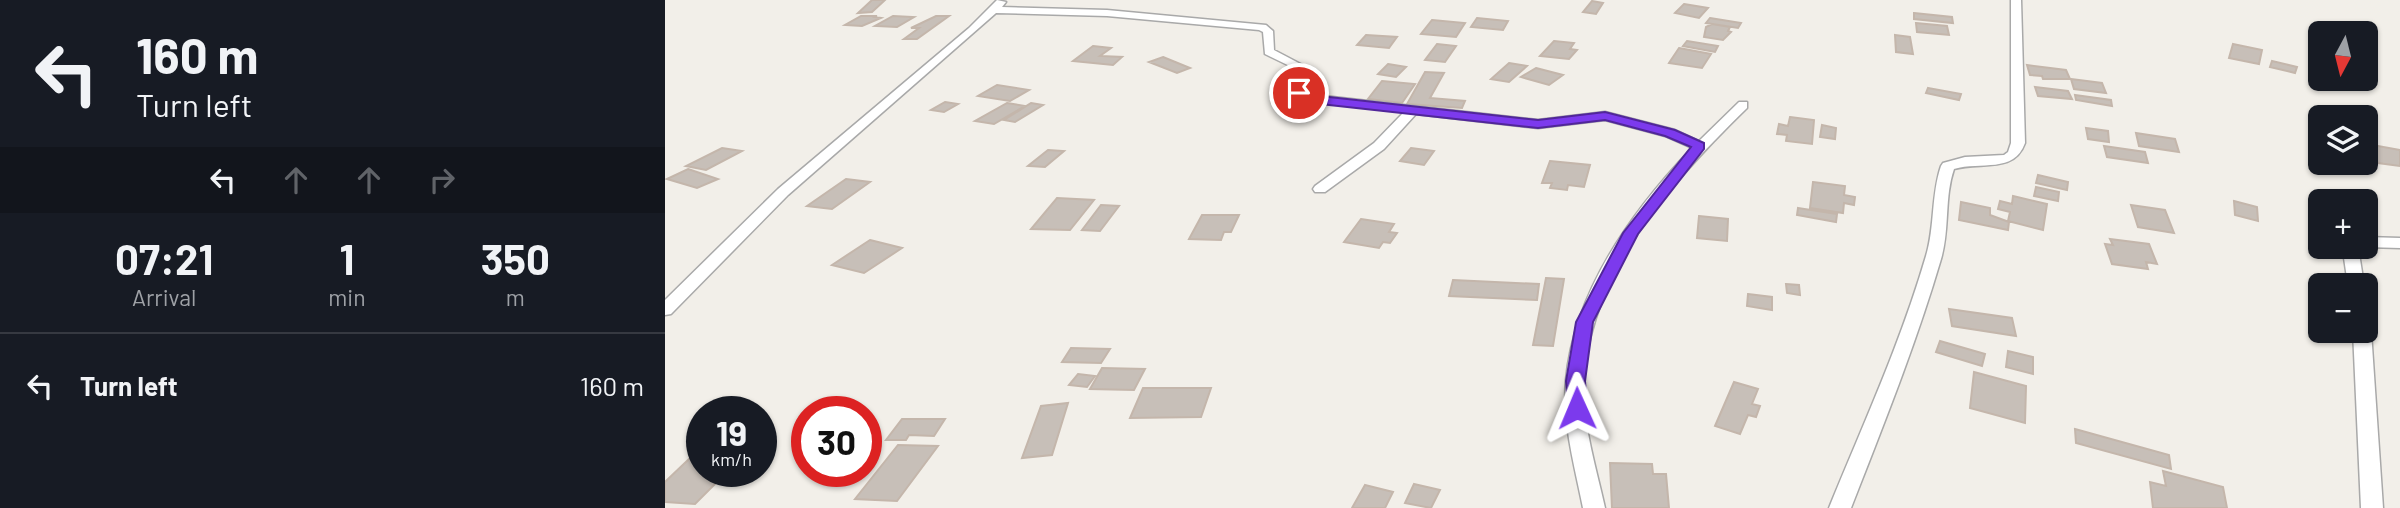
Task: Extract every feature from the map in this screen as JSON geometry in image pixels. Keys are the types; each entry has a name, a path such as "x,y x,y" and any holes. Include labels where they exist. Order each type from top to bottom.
{"street":[{"path":"1840,508 1912,328 1937,247 1943,177 1948,166 1965,161 2007,159 2014,154 2018,143 2016,0"},
{"path":"665,310 783,192 974,30 999,5 1262,27 1268,31 1269,52 1306,70 1299,93 1302,97 1367,103 1411,112 1538,124 1605,116 1670,133 1699,146"},
{"path":"1594,508 1580,436 1575,381 1585,322 1630,233 1699,146 1743,105"},
{"path":"1320,189 1378,146 1411,112"},
{"path":"2378,242 2400,243"},
{"path":"2363,343 2372,508"}],"building":[{"path":"872,0 885,0 872,12 858,13"},
{"path":"1592,1 1603,3 1596,14 1583,12"},
{"path":"1684,4 1708,8 1699,18 1675,13"},
{"path":"1914,13 1952,17 1953,23 1914,19"},
{"path":"861,16 881,18 862,26 845,25"},
{"path":"893,16 914,17 897,27 875,26"},
{"path":"936,16 949,16 917,39 904,39 919,28 911,28"},
{"path":"1477,18 1508,21 1503,30 1471,27"},
{"path":"1710,18 1741,23 1738,28 1706,23"},
{"path":"1432,20 1465,23 1456,37 1421,34"},
{"path":"1916,23 1947,26 1949,35 1917,32"},
{"path":"1712,24 1730,27 1728,31 1731,32 1723,40 1704,37 1706,27"},
{"path":"1366,35 1397,37 1389,48 1357,45"},
{"path":"1895,35 1910,37 1913,54 1896,52"},
{"path":"1554,41 1574,43 1570,49 1577,50 1569,59 1540,56"},
{"path":"1687,41 1718,46 1715,52 1683,46"},
{"path":"1437,44 1456,46 1445,62 1425,60"},
{"path":"2233,44 2262,50 2259,64 2229,58"},
{"path":"1093,46 1111,48 1100,56 1122,57 1113,65 1073,61"},
{"path":"1679,48 1711,54 1702,68 1669,63"},
{"path":"1163,57 1190,68 1177,73 1149,62"},
{"path":"2272,61 2297,67 2295,73 2270,67"},
{"path":"1509,63 1527,66 1509,82 1491,79"},
{"path":"1388,64 1406,67 1396,77 1378,74"},
{"path":"2027,65 2066,70 2070,79 2043,79 2042,76 2030,75"},
{"path":"1536,68 1563,75 1549,85 1521,77"},
{"path":"1425,72 1444,73 1430,98 1465,101 1462,108 1407,104"},
{"path":"2071,79 2102,83 2106,93 2074,89"},
{"path":"1382,81 1415,84 1402,103 1368,99"},
{"path":"997,85 1029,90 1010,101 978,96"},
{"path":"2035,87 2068,91 2072,99 2038,96"},
{"path":"1928,88 1961,94 1959,100 1926,93"},
{"path":"2075,95 2111,100 2112,106 2076,100"},
{"path":"945,102 958,104 944,112 931,110"},
{"path":"1007,103 1025,106 994,124 975,121"},
{"path":"1031,103 1043,105 1015,122 1004,120"},
{"path":"1790,117 1814,120 1812,144 1786,141 1787,135 1777,134 1779,124 1788,126"},
{"path":"1822,125 1836,128 1835,139 1820,137"},
{"path":"2086,128 2108,131 2109,142 2088,139"},
{"path":"2136,133 2175,139 2179,152 2139,146"},
{"path":"2104,146 2145,152 2148,163 2107,157"},
{"path":"2378,146 2400,150 2400,166 2378,163"},
{"path":"722,148 742,151 706,170 686,166"},
{"path":"1411,148 1434,151 1424,165 1400,161"},
{"path":"1048,150 1064,151 1045,167 1028,166"},
{"path":"1550,161 1590,165 1584,187 1568,185 1567,190 1550,188 1552,183 1542,183"},
{"path":"688,169 718,179 697,188 667,179"},
{"path":"2038,175 2068,182 2067,190 2036,183"},
{"path":"846,179 870,182 832,209 807,206"},
{"path":"1813,182 1845,186 1844,195 1855,197 1854,205 1844,203 1843,213 1810,208"},
{"path":"2036,187 2059,192 2058,201 2034,196"},
{"path":"2013,196 2047,204 2043,230 2008,221 2010,212 1998,209 2000,201 2012,204"},
{"path":"1057,198 1094,200 1070,230 1031,229"},
{"path":"2234,201 2257,207 2258,221 2235,215"},
{"path":"1961,202 1990,208 1990,215 2009,222 2008,230 1959,220"},
{"path":"1101,205 1119,206 1100,231 1082,230"},
{"path":"2131,205 2165,210 2174,233 2138,227"},
{"path":"1798,208 1837,214 1836,222 1797,215"},
{"path":"1202,215 1239,215 1231,232 1224,232 1221,240 1189,239"},
{"path":"1699,216 1728,219 1727,241 1697,238"},
{"path":"1361,219 1394,224 1389,232 1397,233 1390,243 1383,242 1379,248 1344,242"},
{"path":"2110,239 2149,244 2157,264 2146,262 2148,269 2112,264 2105,244 2113,245"},
{"path":"870,240 902,248 864,273 832,265"},
{"path":"1546,278 1564,279 1553,346 1533,345"},
{"path":"1453,280 1539,284 1537,300 1449,296"},
{"path":"1786,284 1799,285 1800,295 1787,293"},
{"path":"1748,294 1772,297 1772,310 1747,306"},
{"path":"1949,309 2012,318 2016,336 1952,326"},
{"path":"1940,341 1985,354 1982,366 1936,352"},
{"path":"1071,348 1110,349 1101,363 1062,362"},
{"path":"2008,351 2033,357 2033,374 2006,367"},
{"path":"1102,368 1145,369 1134,390 1090,389"},
{"path":"1974,372 2026,386 2025,423 1970,408"},
{"path":"1078,374 1095,376 1087,387 1069,385"},
{"path":"1734,382 1758,389 1752,404 1760,406 1756,417 1748,415 1740,434 1715,426"},
{"path":"1143,388 1211,388 1201,417 1130,418"},
{"path":"1068,403 1052,455 1022,458 1041,406"},
{"path":"902,419 945,419 934,436 909,435 906,440 886,440"},
{"path":"2075,429 2169,455 2171,469 2076,443"},
{"path":"898,445 938,446 897,501 855,499 865,487 882,487 882,465"},
{"path":"686,462 686,487 712,487 695,504 665,502 665,482"},
{"path":"1610,463 1652,464 1653,474 1666,474 1669,508 1612,508"},
{"path":"2163,471 2223,487 2227,508 2153,508 2150,482 2166,486"},
{"path":"1414,484 1440,490 1431,508 1405,503"},
{"path":"1365,485 1393,492 1385,508 1352,508"}],"route":[{"path":"1299,93 1302,97 1311,99 1367,103 1411,112 1538,124 1605,116 1670,133 1699,146 1630,233 1585,322 1575,381 1577,408"}]}
